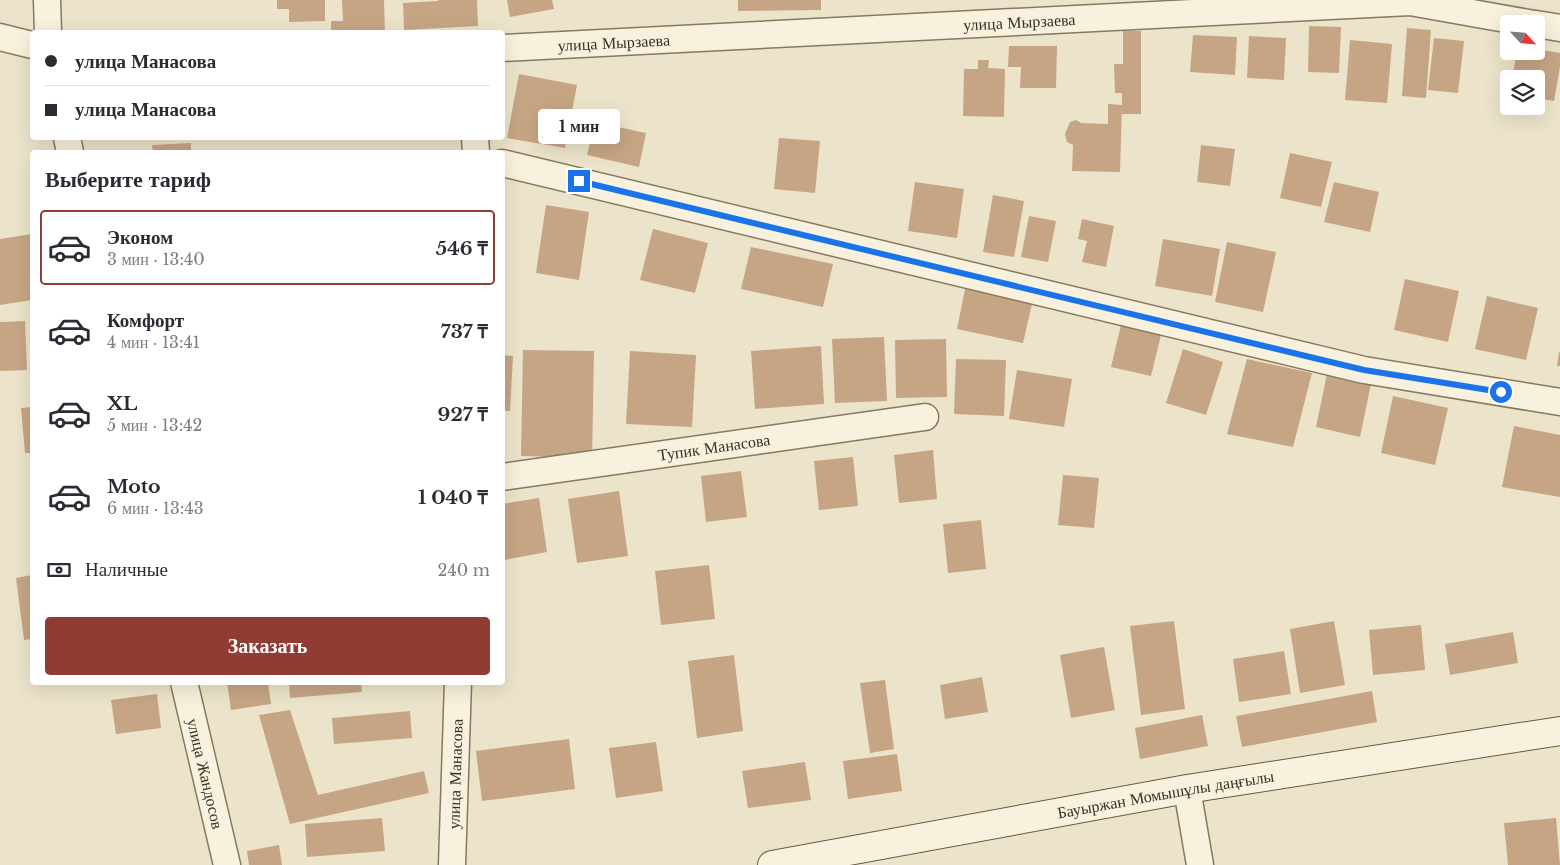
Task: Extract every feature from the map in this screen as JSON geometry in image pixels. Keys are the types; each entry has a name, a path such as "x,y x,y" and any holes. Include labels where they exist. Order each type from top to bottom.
{"main road":[{"name":"Бауыржан Момышұлы даңғылы","path":"790,864 1187,789 1560,731"}],"street":[{"path":"47,0 48,30"},
{"name":"улица Мырзаева","path":"505,48 1410,2 1500,18"},
{"name":"улица Мырзаева","path":"1545,26 1560,28"},
{"path":"0,37 30,44"},
{"path":"505,164 1364,370 1560,402"},
{"name":"Тупик Манасова","path":"505,477 925,417"},
{"name":"улица Жандосов","path":"185,685 227,865"},
{"name":"улица Манасова","path":"452,865 458,685"},
{"path":"1187,789 1200,865"}],"building":[{"path":"277,0 325,0 325,21 289,22 289,9 277,9"},
{"path":"342,0 384,0 385,30 331,30 331,21 343,21"},
{"path":"438,0 477,0 478,26 404,30 403,3"},
{"path":"507,0 552,0 554,9 510,17"},
{"path":"738,0 821,0 821,10 738,11"},
{"path":"1309,26 1341,27 1339,73 1308,72"},
{"path":"1407,28 1431,30 1426,98 1402,96"},
{"path":"1123,31 1141,31 1141,114 1122,114 1122,93 1115,93 1114,64 1123,64"},
{"path":"1193,35 1237,37 1235,75 1190,72"},
{"path":"1249,36 1286,38 1284,80 1247,78"},
{"path":"1434,38 1464,41 1458,93 1428,90"},
{"path":"1350,40 1392,44 1387,103 1345,100"},
{"path":"1009,46 1057,46 1056,88 1020,88 1021,67 1008,67"},
{"path":"1545,50 1560,53 1560,67 1554,101 1545,100 1545,70 1514,70 1515,60 1545,60"},
{"path":"978,60 989,60 988,68 1005,69 1004,117 963,116 964,69 978,69"},
{"path":"519,74 577,85 565,148 507,138"},
{"path":"1108,104 1122,105 1120,172 1072,171 1073,145 1067,142 1065,134 1070,122 1076,120 1081,123 1108,124"},
{"path":"595,122 646,133 639,167 587,155"},
{"path":"779,138 820,141 815,193 774,189"},
{"path":"191,143 191,150 153,150 152,145"},
{"path":"1201,145 1235,149 1230,186 1197,182"},
{"path":"1290,153 1332,162 1321,207 1280,198"},
{"path":"915,182 964,189 957,238 908,231"},
{"path":"1334,182 1379,192 1370,232 1324,222"},
{"path":"993,195 1024,201 1014,257 983,252"},
{"path":"546,205 589,212 579,280 536,273"},
{"path":"1029,216 1056,221 1048,262 1021,257"},
{"path":"1082,219 1114,226 1106,267 1082,262 1087,241 1078,239"},
{"path":"653,229 708,243 695,293 640,280"},
{"path":"30,234 30,300 0,305 0,239"},
{"path":"1163,239 1220,249 1212,296 1155,286"},
{"path":"1227,242 1276,252 1263,312 1215,302"},
{"path":"751,247 833,264 823,307 741,289"},
{"path":"1405,279 1459,291 1448,342 1394,330"},
{"path":"965,289 1032,304 1023,343 957,329"},
{"path":"1487,296 1538,308 1526,360 1475,349"},
{"path":"25,321 27,370 0,371 0,322"},
{"path":"1121,325 1161,335 1151,376 1111,367"},
{"path":"884,337 887,401 835,403 832,339"},
{"path":"946,339 947,397 896,398 895,340"},
{"path":"821,346 824,404 755,409 751,351"},
{"path":"1183,349 1223,362 1206,415 1166,403"},
{"path":"523,350 594,351 592,458 521,456"},
{"path":"630,351 696,355 692,427 626,424"},
{"path":"1559,352 1560,366 1557,366"},
{"path":"505,355 513,356 510,411 505,411"},
{"path":"956,359 1006,360 1004,416 954,414"},
{"path":"1247,359 1312,373 1293,447 1227,434"},
{"path":"1017,370 1072,379 1064,427 1009,419"},
{"path":"1327,374 1371,384 1360,437 1316,427"},
{"path":"1393,396 1448,408 1435,465 1381,453"},
{"path":"30,407 30,453 25,453 21,408"},
{"path":"1514,426 1560,435 1560,497 1502,487"},
{"path":"933,450 937,499 899,503 894,455"},
{"path":"853,457 858,506 819,510 814,461"},
{"path":"741,471 747,517 706,522 701,476"},
{"path":"1063,475 1099,478 1094,528 1058,525"},
{"path":"619,491 628,556 577,563 568,499"},
{"path":"539,498 547,552 505,560 505,504"},
{"path":"981,520 986,569 948,573 943,524"},
{"path":"709,565 715,619 661,625 655,571"},
{"path":"30,575 30,639 24,640 16,578"},
{"path":"1174,621 1185,709 1141,715 1130,626"},
{"path":"1334,621 1345,685 1300,693 1290,629"},
{"path":"1421,625 1425,670 1373,675 1369,630"},
{"path":"1513,632 1518,663 1450,675 1445,644"},
{"path":"1104,647 1115,710 1071,718 1060,655"},
{"path":"1284,651 1291,694 1239,702 1233,659"},
{"path":"734,655 743,731 697,738 688,661"},
{"path":"982,677 988,712 945,719 940,685"},
{"path":"885,680 894,749 870,753 860,683"},
{"path":"227,685 268,685 271,704 231,710"},
{"path":"289,685 361,685 362,692 290,698"},
{"path":"1372,691 1377,722 1242,747 1236,716"},
{"path":"157,694 161,728 116,734 111,700"},
{"path":"290,710 318,795 424,771 429,793 290,824 259,715"},
{"path":"410,711 412,738 334,744 332,718"},
{"path":"1202,715 1208,746 1140,759 1135,728"},
{"path":"569,739 575,789 482,801 476,751"},
{"path":"656,742 663,791 616,798 609,748"},
{"path":"897,754 902,791 848,799 843,761"},
{"path":"805,762 811,800 748,808 742,771"},
{"path":"382,818 385,851 307,857 305,824"},
{"path":"1556,818 1560,865 1508,865 1504,823"},
{"path":"279,845 282,865 249,865 247,851"}],"route":[{"path":"579,181 1364,370 1501,392"}]}
